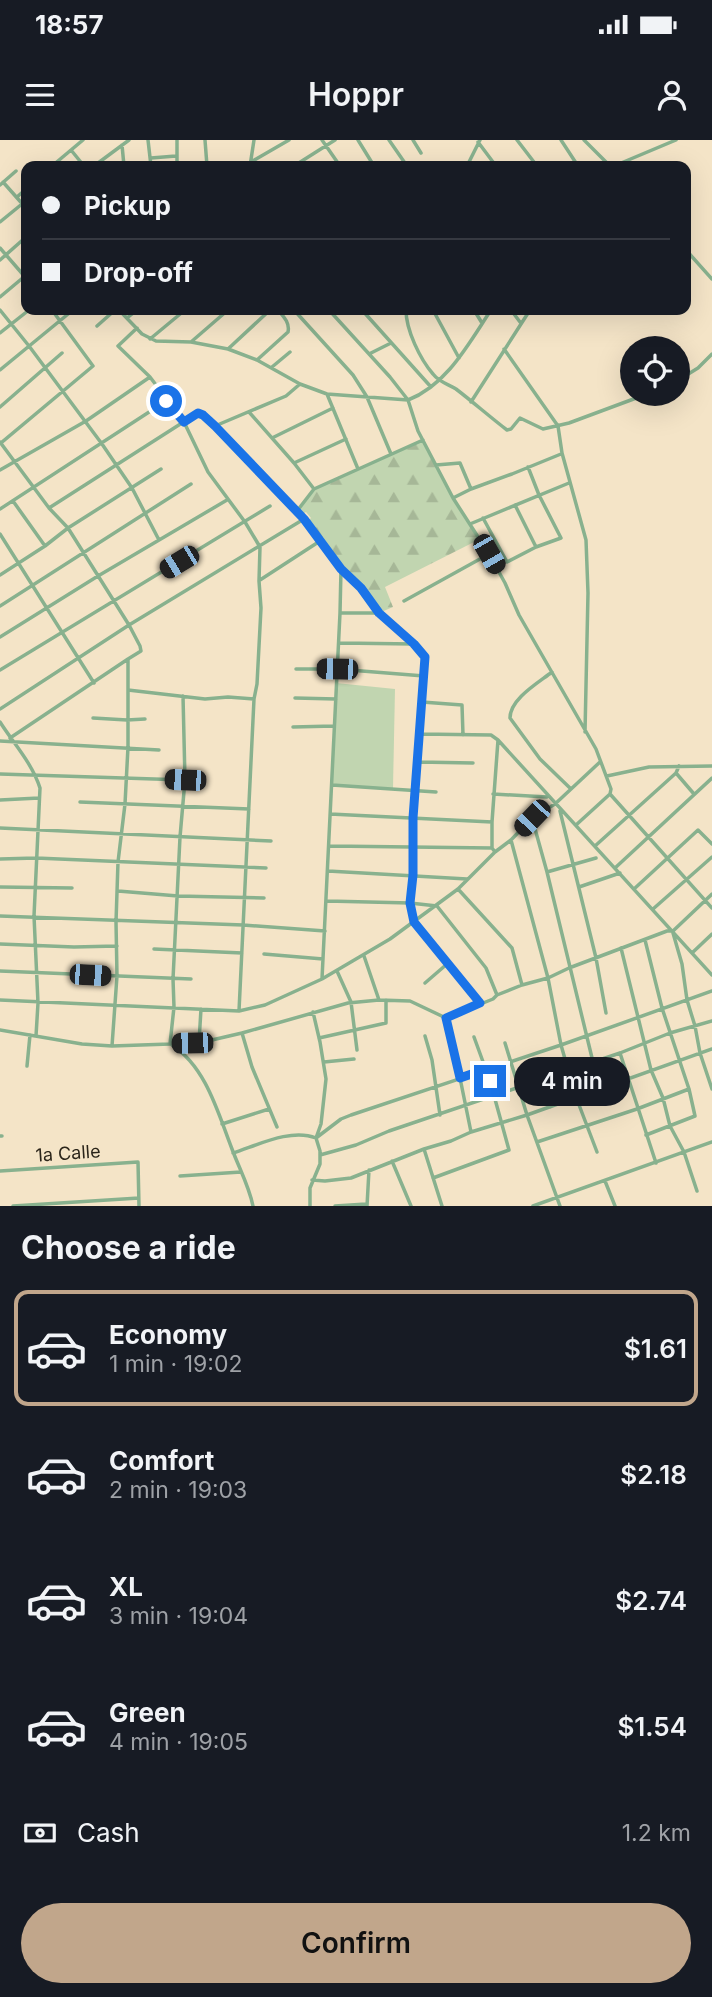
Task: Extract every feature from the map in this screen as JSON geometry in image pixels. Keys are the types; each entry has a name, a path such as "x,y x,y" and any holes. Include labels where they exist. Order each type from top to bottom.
{"street":[{"path":"101,161 130,140"},
{"path":"148,140 150,161"},
{"path":"176,161 177,140"},
{"path":"205,140 207,161"},
{"path":"251,161 254,140"},
{"path":"256,161 289,140"},
{"path":"322,140 337,161"},
{"path":"303,161 335,140"},
{"path":"358,140 371,161"},
{"path":"389,140 404,161"},
{"path":"413,140 421,153"},
{"path":"517,140 533,161"},
{"path":"561,140 575,161"},
{"path":"584,140 607,161"},
{"path":"624,161 676,140"},
{"path":"58,161 81,141"},
{"path":"469,161 479,141"},
{"path":"479,141 493,161"},
{"path":"122,145 124,161"},
{"path":"71,150 80,161"},
{"path":"150,158 176,156"},
{"path":"16,171 2,184 21,203"},
{"path":"17,197 21,193"},
{"path":"0,222 21,205"},
{"path":"0,260 21,242"},
{"path":"0,248 21,271"},
{"path":"691,256 712,279"},
{"path":"0,297 21,280"},
{"path":"0,310 117,465 159,540"},
{"path":"0,332 22,315"},
{"path":"10,738 141,651 129,625 68,528 48,508 0,442 93,366 56,315"},
{"path":"0,370 68,315"},
{"path":"97,326 111,315"},
{"path":"123,315 150,339 159,342 191,342 228,349 327,394 408,400 419,396 439,380 488,315"},
{"path":"127,318 131,315"},
{"path":"150,339 179,315"},
{"path":"191,342 222,315"},
{"path":"228,349 265,315"},
{"path":"257,360 288,332 289,328 282,315"},
{"path":"299,315 353,375 367,397 391,454"},
{"path":"334,315 408,400 423,440 453,498 489,554 519,615 596,749 607,776 610,794 576,825"},
{"path":"366,315 431,387"},
{"path":"436,315 458,358"},
{"path":"477,315 483,323"},
{"path":"515,315 521,323"},
{"path":"471,402 527,315"},
{"path":"406,317 412,339 433,374 507,430 520,418 543,429 620,403"},
{"path":"136,328 118,346 149,377 184,422 208,472 260,547 261,608 239,1011"},
{"path":"369,354 391,343"},
{"path":"504,349 558,425 569,483 586,540 589,593 585,732"},
{"path":"272,368 290,352"},
{"path":"0,407 62,353"},
{"path":"690,373 712,354"},
{"path":"0,470 86,421 149,377"},
{"path":"215,426 286,396 300,384"},
{"path":"327,394 358,469"},
{"path":"0,509 166,401"},
{"path":"271,439 334,408"},
{"path":"249,412 314,489"},
{"path":"48,508 198,413 215,426 304,519 341,569 361,588 379,613 414,644 425,657 413,818 410,903 414,922 480,1003"},
{"path":"294,463 346,439"},
{"path":"296,511 314,489 423,440"},
{"path":"453,498 562,453"},
{"path":"436,465 460,463 471,489"},
{"path":"483,518 507,562 561,538 528,467"},
{"path":"0,575 161,469"},
{"path":"470,524 569,483"},
{"path":"0,606 191,484"},
{"path":"0,637 227,500"},
{"path":"13,501 45,546"},
{"path":"515,505 536,547"},
{"path":"0,670 270,506"},
{"path":"0,709 129,625 304,519"},
{"path":"0,534 94,683"},
{"path":"259,581 320,541"},
{"path":"404,601 489,554"},
{"path":"322,979 341,569"},
{"path":"340,613 379,613"},
{"path":"339,643 414,644"},
{"path":"112,1046 117,976 118,862 127,778 128,659"},
{"path":"296,668 424,676"},
{"path":"552,672 518,699 510,712 510,718 540,759 571,789"},
{"path":"128,690 205,699 254,699"},
{"path":"170,1044 185,780 183,696"},
{"path":"295,698 336,699"},
{"path":"422,702 462,705 463,735"},
{"path":"93,718 145,719"},
{"path":"0,722 35,774 40,788 34,916 38,1003 36,1036"},
{"path":"293,727 334,726"},
{"path":"420,734 491,736 498,740 711,973"},
{"path":"493,850 493,794 498,740"},
{"path":"0,741 159,750"},
{"path":"418,762 473,762"},
{"path":"0,1000 239,1011 265,1005 364,956 437,906 458,889 493,850 511,839 532,818 555,804 600,762"},
{"path":"595,846 676,773 679,766"},
{"path":"607,776 649,768 712,766"},
{"path":"676,773 694,794"},
{"path":"0,774 185,780"},
{"path":"615,868 712,778"},
{"path":"331,785 436,792"},
{"path":"493,794 548,797"},
{"path":"610,794 712,908"},
{"path":"0,800 39,798"},
{"path":"80,802 249,809"},
{"path":"560,809 596,958 606,1013"},
{"path":"330,814 492,822"},
{"path":"532,818 602,1089"},
{"path":"0,828 271,841"},
{"path":"634,888 698,830 712,844"},
{"path":"511,839 548,978 561,1045 576,1097 597,1152"},
{"path":"329,846 493,850"},
{"path":"653,910 712,857"},
{"path":"0,859 36,858 266,868"},
{"path":"547,872 596,858"},
{"path":"328,871 467,879"},
{"path":"579,887 620,873"},
{"path":"0,887 72,888"},
{"path":"458,889 512,948 522,985"},
{"path":"118,891 178,896 264,898"},
{"path":"0,1030 82,1044 112,1046 199,1043 351,1003 400,999 446,1018 522,985 548,978 621,948 673,931 712,894"},
{"path":"327,901 437,906 486,968 497,995"},
{"path":"0,916 243,925 325,931"},
{"path":"673,931 700,1053 712,1089"},
{"path":"692,953 712,934"},
{"path":"645,939 662,1008 689,1089 695,1116 646,1135"},
{"path":"0,944 117,946"},
{"path":"621,948 651,1070 663,1098 670,1126 684,1152 697,1191"},
{"path":"154,949 242,953"},
{"path":"264,954 323,958"},
{"path":"364,956 379,1000"},
{"path":"425,983 447,964"},
{"path":"0,971 191,979"},
{"path":"337,971 351,1003 357,1050"},
{"path":"316,1138 341,1119 351,1115 712,991"},
{"path":"319,1038 386,1023 386,1000"},
{"path":"199,1043 201,1009"},
{"path":"310,1206 310,1188 320,1164 316,1138 325,1091 324,1062 313,1012"},
{"path":"446,1018 471,1132"},
{"path":"320,1155 356,1145 389,1131 620,1053 670,1033 712,1021"},
{"path":"242,1033 277,1127"},
{"path":"27,1066 30,1035"},
{"path":"425,1037 432,1060 440,1115"},
{"path":"433,1178 509,1150 474,1037"},
{"path":"505,1043 527,1115 560,1206"},
{"path":"170,1044 189,1059 210,1093 249,1188 253,1206"},
{"path":"312,1180 351,1178 471,1132 501,1124 712,1049"},
{"path":"620,1053 656,1163"},
{"path":"324,1062 354,1059"},
{"path":"541,1080 550,1107"},
{"path":"537,1142 689,1089"},
{"path":"222,1124 269,1109"},
{"path":"233,1153 290,1136 316,1138"},
{"path":"533,1206 712,1142"},
{"path":"424,1149 442,1206"},
{"path":"392,1161 411,1206"},
{"name":"1a Calle","path":"0,1171 138,1162 139,1198"},
{"path":"335,1206 367,1205 369,1170"},
{"path":"180,1177 241,1172"},
{"path":"606,1181 615,1206"},
{"path":"13,1206 139,1198 139,1206"},
{"path":"103,1200 103,1206"}],"green space":[{"path":"423,440 449,491 480,539 385,587 393,607 379,613 372,601 341,569 306,523 311,518 306,512 301,515 297,511 314,489"},
{"path":"336,683 395,689 393,788 332,785"}],"route":[{"path":"166,401 184,422 198,413 215,426 304,519 341,569 361,588 379,613 425,657 413,818 410,903 414,922 480,1003 446,1018 460,1078 486,1069 490,1081"}]}
